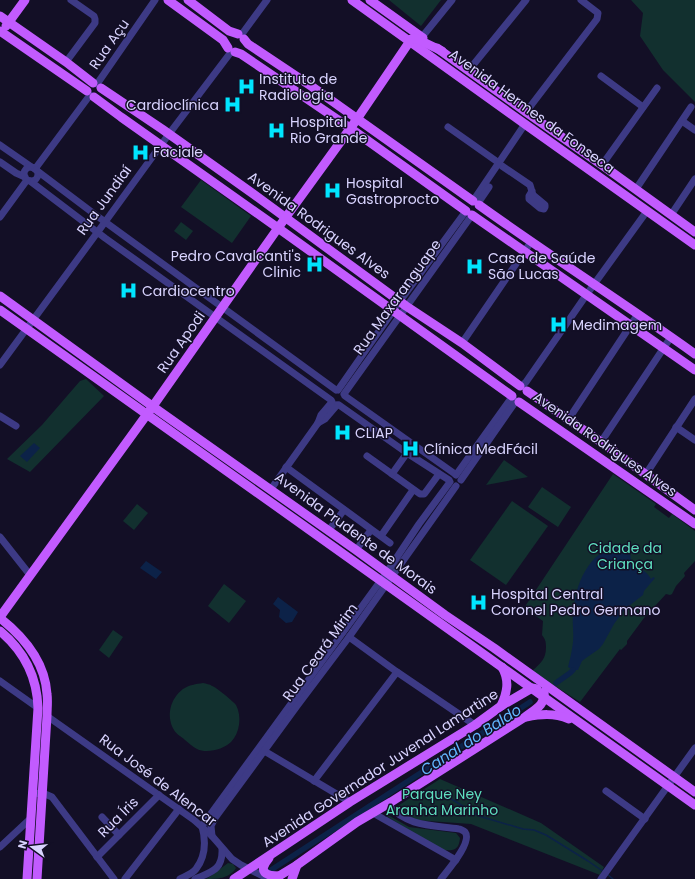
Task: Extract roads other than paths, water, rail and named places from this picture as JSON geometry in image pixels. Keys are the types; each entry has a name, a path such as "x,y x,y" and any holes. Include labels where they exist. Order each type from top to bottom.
{"main road":[{"path":"1,32 25,0"},
{"path":"168,0 223,40 231,51 241,54 350,128 469,213 695,370"},
{"path":"188,0 229,31 241,36 248,44 311,86 531,242 695,354"},
{"name":"Avenida Hermes da Fonseca","path":"352,0 695,245"},
{"name":"Avenida Hermes da Fonseca","path":"370,0 381,4 422,38 695,232"},
{"name":"Avenida Rodrigues Alves","path":"0,16 244,188 403,303 524,386 570,421 695,510"},
{"name":"Avenida Rodrigues Alves","path":"1,32 236,198 515,399 695,524"},
{"path":"231,51 234,37 241,36"},
{"path":"410,41 411,39 415,38 442,51"},
{"name":"Rua Apodi","path":"0,617 223,308 278,228 357,119 410,41"},
{"path":"42,60 49,50"},
{"path":"276,79 284,68"},
{"path":"90,94 97,96 100,93 97,85"},
{"path":"121,117 128,106"},
{"path":"560,149 566,147 566,141"},
{"path":"202,174 210,164"},
{"path":"236,198 244,188"},
{"path":"469,213 466,206 468,202 476,202"},
{"path":"318,257 326,247"},
{"path":"348,279 356,269"},
{"name":"Avenida Prudente de Morais","path":"0,296 152,406 304,512 445,615 695,792"},
{"name":"Avenida Prudente de Morais","path":"0,310 383,583 532,688 544,694 585,727 695,805"},
{"path":"446,349 450,348 454,342 454,338"},
{"path":"455,355 456,349 462,343"},
{"path":"524,386 527,396 526,398 524,400 515,399 512,391 513,389 515,387 524,386"},
{"path":"564,433 570,421"},
{"path":"232,475 239,466"},
{"path":"649,491 654,488 655,481"},
{"path":"297,521 304,512"},
{"path":"417,607 441,617 445,615"},
{"path":"0,617 30,647 44,676 47,694 47,716 32,793 27,879"},
{"path":"0,631 12,642 26,661 34,679 36,689 42,794 37,879"},
{"path":"501,706 507,686 506,677 502,667"},
{"path":"274,853 263,868 266,874 277,878 339,834 525,717 541,704 544,694 540,684 534,677"},
{"name":"Avenida Governador Juvenal Lamartine","path":"234,879 350,802 475,725 501,706 532,688"},
{"path":"544,694 573,706"},
{"path":"525,717 552,714 566,718 585,727"},
{"path":"29,846 39,847"},
{"path":"292,879 297,865"}],"street":[{"path":"66,62 95,23 94,16 71,0"},
{"name":"Rua Açu","path":"97,85 155,0"},
{"path":"241,36 267,0"},
{"path":"422,38 452,0"},
{"path":"469,70 526,0"},
{"path":"526,112 597,19 598,13 581,0"},
{"name":"Rua Jundiaí","path":"0,365 168,134 231,51"},
{"path":"602,76 643,107"},
{"path":"602,165 657,88"},
{"path":"35,169 90,94"},
{"path":"636,189 691,107"},
{"path":"682,121 695,130"},
{"path":"476,202 527,126"},
{"path":"448,127 528,184 532,191"},
{"path":"0,145 341,392 454,480"},
{"path":"0,162 27,179 97,232 335,403 439,474 454,480"},
{"path":"27,179 24,173 27,169 35,169"},
{"path":"27,179 36,179 37,175 35,169"},
{"path":"0,217 27,179"},
{"path":"671,215 695,179"},
{"path":"524,386 594,284 647,211"},
{"name":"Rua Maxaranguape","path":"341,392 403,303 469,213"},
{"path":"462,343 531,242"},
{"path":"157,275 165,265"},
{"path":"570,421 638,314"},
{"path":"601,442 671,337"},
{"path":"277,361 284,352"},
{"path":"335,403 331,395 332,392 341,392"},
{"path":"335,403 341,404 344,401 341,392"},
{"name":"Rua Ceará Mirim","path":"202,826 348,637 389,574 454,480 515,399"},
{"path":"646,474 695,399"},
{"path":"271,489 318,423 325,419 335,403"},
{"path":"0,416 16,426"},
{"path":"676,427 695,440"},
{"path":"392,474 407,453"},
{"path":"367,456 420,494 424,494 439,474"},
{"path":"286,467 390,543"},
{"path":"381,536 413,490"},
{"path":"329,530 344,510"},
{"path":"356,550 371,530"},
{"path":"0,537 30,575"},
{"name":"Rua Ceará Mirim","path":"212,836 211,826 213,822 261,750 383,583"},
{"path":"348,637 475,725"},
{"path":"314,780 397,672"},
{"path":"0,681 38,708"},
{"name":"Rua José de Alencar","path":"47,716 202,826 233,860 270,879"},
{"path":"601,878 695,748"},
{"path":"261,750 350,802"},
{"path":"606,791 645,819"},
{"path":"32,793 49,795 52,797 114,879"},
{"name":"Rua Íris","path":"97,857 159,795"},
{"path":"387,804 411,822 459,829 465,832 467,836 466,841 456,860 441,879"},
{"path":"125,879 179,809"},
{"path":"373,813 456,860"},
{"path":"102,817 119,836"},
{"path":"0,847 30,819"},
{"path":"180,879 192,873 199,863 205,843 202,826"},
{"path":"195,879 210,873 217,868 222,857 222,849"},
{"path":"199,863 210,873"}],"water":[{"path":"34,443 40,448 27,462 20,456"},
{"path":"620,545 629,551 631,562 645,571 651,579 653,577 655,578 644,591 643,595 625,609 599,649 582,661 578,670 573,670 568,667 573,642 574,603 580,581 585,571 599,554 609,548"},
{"path":"146,561 162,572 156,579 140,568"},
{"path":"278,597 298,612 292,622 286,623 279,617 280,610 273,604"}],"waterway":[{"name":"Canal do Baldo","path":"556,683 573,670"},
{"name":"Canal do Baldo","path":"271,870 530,702"},
{"path":"433,790 479,816 523,829 534,830 546,835 604,872"},
{"path":"607,874 613,879"}],"place":[{"name":"Instituto de Radiologia","path":"246,87"},
{"name":"Cardioclínica","path":"232,105"},
{"name":"Hospital Rio Grande","path":"277,130"},
{"name":"Faciale","path":"140,152"},
{"name":"Hospital Gastroprocto","path":"333,191"},
{"name":"Pedro Cavalcanti's Clinic","path":"314,264"},
{"name":"Casa de Saúde São Lucas","path":"475,266"},
{"name":"Cardiocentro","path":"129,291"},
{"name":"Medimagem","path":"559,325"},
{"name":"CLIAP","path":"342,433"},
{"name":"Clínica MedFácil","path":"411,449"},
{"name":"Hospital Central Coronel Pedro Germano","path":"478,602"}],"park label":[{"name":"Cidade da Criança","path":"625,556"},
{"name":"Parque Ney Aranha Marinho","path":"442,802"}]}
